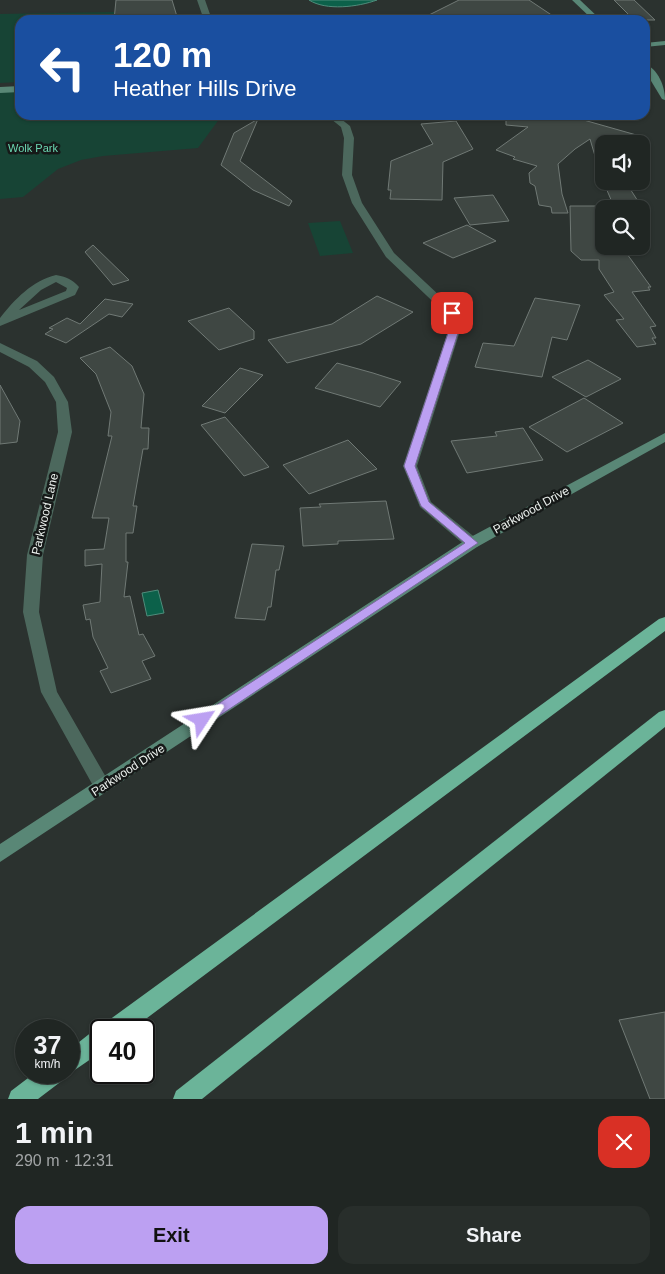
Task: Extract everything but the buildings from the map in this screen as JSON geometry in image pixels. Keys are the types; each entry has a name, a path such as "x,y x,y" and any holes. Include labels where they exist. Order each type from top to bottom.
{"highway":[{"path":"128,1019 665,624"},
{"path":"184,1099 665,717"},
{"path":"19,1099 39,1084"}],"street":[{"path":"201,0 206,15"},
{"path":"576,0 592,15"},
{"path":"650,44 665,43"},
{"path":"650,71 665,97"},
{"path":"0,90 15,89"},
{"path":"337,120 345,126 349,138 347,175 357,203 390,254 452,313 454,330 410,466 424,504 472,543"},
{"path":"64,281 73,287 71,293 64,298 3,320 41,283 64,281"},
{"name":"Parkwood Lane","path":"0,347 33,364 50,380 62,402 65,432 34,555 31,612 49,692 102,786"},
{"name":"Parkwood Drive","path":"0,854 472,543 665,437"}],"green space":[{"path":"116,12 116,15 15,15 15,82 0,83 0,14"},
{"name":"Wolk Park","path":"15,89 15,120 219,120 198,148 103,156 81,160 58,169 23,197 0,199 0,90"},
{"path":"340,221 353,253 320,256 308,223"}],"shaded area":[{"path":"309,0 377,0 333,7 324,6"},
{"path":"158,590 164,613 147,616 142,593"}],"route":[{"path":"202,720 472,543 424,504 410,466 454,330 452,313"}]}
